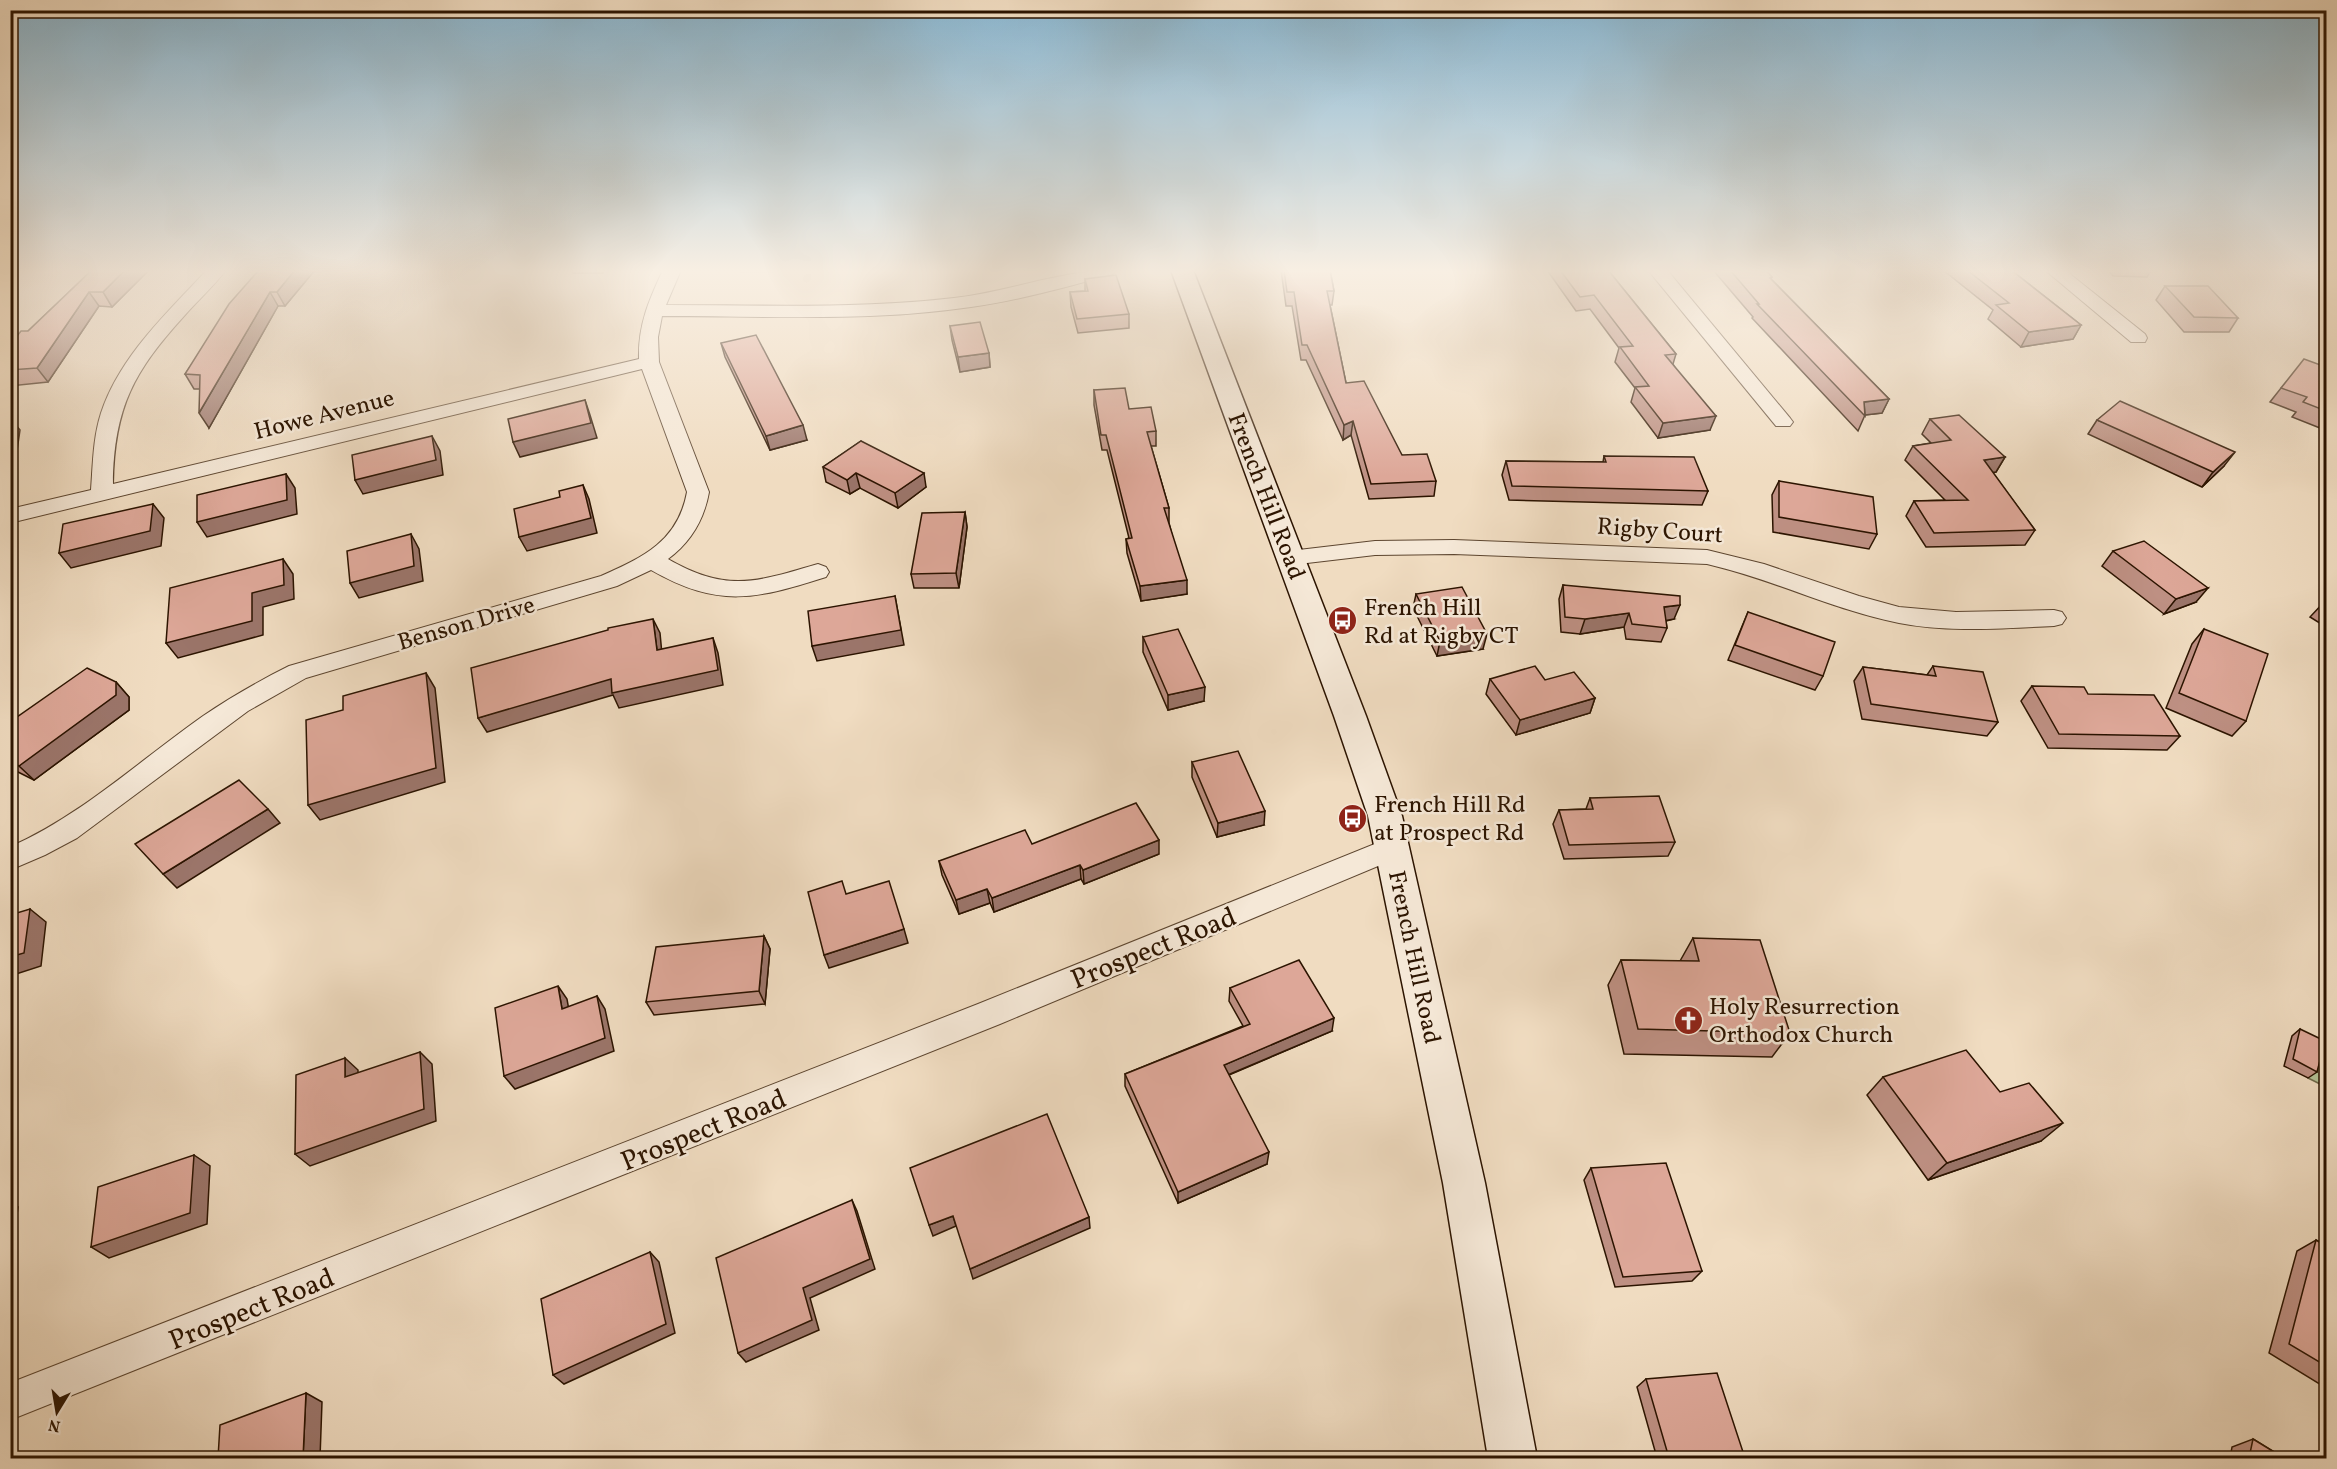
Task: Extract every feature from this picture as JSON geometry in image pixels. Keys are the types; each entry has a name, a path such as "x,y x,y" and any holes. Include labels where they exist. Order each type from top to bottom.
{"main road":[{"name":"French Hill Road","path":"1208,339 1385,816 1464,1183 1513,1458"}],"street":[{"path":"102,493 105,437 113,407 127,378 155,339"},
{"name":"Benson Drive","path":"10,859 40,846 76,825 237,704 267,686 298,672 609,581 651,560 676,541 690,524 698,492 648,362 648,339"},
{"path":"1714,339 1783,422"},
{"name":"Howe Avenue","path":"10,516 648,362"},
{"name":"Rigby Court","path":"1290,558 1375,548 1454,547 1707,557 1738,563 1865,607 1900,616 1936,619 2054,618"},
{"path":"651,560 696,583 722,589 763,590 818,572"},
{"name":"Prospect Road","path":"10,1402 978,1019 1392,848"}],"green space":[{"path":"2318,1038 2326,1042 2326,1087 2308,1078"}],"building":[{"path":"15,339 57,339 37,368 10,370 10,345"},
{"path":"207,339 243,339 199,413 200,375 185,374"},
{"path":"740,339 758,339 803,425 766,436 721,343"},
{"path":"953,339 985,339 989,353 958,357"},
{"path":"1301,339 1337,339 1346,383 1364,381 1402,455 1427,454 1436,481 1371,484 1353,421 1344,425 1307,345 1302,345"},
{"path":"1627,339 1663,339 1676,354 1665,355 1716,416 1663,423 1635,387 1649,386 1620,347 1633,346"},
{"path":"1790,339 1830,339 1889,399 1864,402 1865,416"},
{"path":"2304,359 2326,367 2326,411 2303,402 2307,397 2281,388"},
{"path":"1125,388 1129,409 1151,407 1156,431 1147,432 1169,508 1164,508 1187,580 1140,586 1126,539 1132,538 1106,435 1101,435 1094,390"},
{"path":"585,400 591,423 513,442 508,419"},
{"path":"2120,401 2235,452 2213,472 2097,420"},
{"path":"1959,415 2005,457 1984,460 2035,530 1934,533 1914,501 1968,500 1913,446 1951,440 1930,419"},
{"path":"432,436 436,460 355,480 352,455"},
{"path":"861,441 924,473 895,493 856,473 847,480 823,467"},
{"path":"1604,456 1694,457 1708,491 1512,486 1506,461 1606,462"},
{"path":"286,474 287,500 197,522 197,495"},
{"path":"1779,481 1873,497 1877,534 1779,517"},
{"path":"583,485 591,518 519,537 514,509 560,497 559,491"},
{"path":"153,504 150,531 59,553 63,524"},
{"path":"965,512 956,573 911,574 922,513"},
{"path":"411,534 414,566 350,583 347,551"},
{"path":"2144,541 2208,588 2176,599 2113,551"},
{"path":"283,559 284,585 252,593 252,621 166,643 170,588"},
{"path":"1563,585 1680,596 1680,605 1664,607 1667,628 1632,624 1629,613 1585,619 1565,617"},
{"path":"1462,587 1487,634 1440,641 1416,594"},
{"path":"895,596 901,630 812,646 808,611"},
{"path":"1748,612 1835,642 1823,676 1735,645"},
{"path":"653,619 657,650 713,638 718,670 612,693 611,679 478,718 471,668 608,630 608,628"},
{"path":"1178,629 1205,687 1168,695 1143,637"},
{"path":"2204,629 2268,654 2246,721 2179,693"},
{"path":"1535,666 1545,680 1574,672 1595,698 1520,720 1490,679"},
{"path":"1933,666 1983,672 1998,722 1871,704 1863,667 1936,676"},
{"path":"87,668 116,682 116,695 19,766 10,762 10,722"},
{"path":"426,673 436,768 308,805 306,720 343,710 343,696"},
{"path":"2032,686 2084,687 2088,694 2154,695 2180,736 2059,734"},
{"path":"1238,751 1265,811 1218,823 1192,762"},
{"path":"239,780 268,809 163,874 135,844"},
{"path":"1659,796 1675,842 1569,845 1559,810 1593,809 1590,798"},
{"path":"1136,803 1159,840 1083,870 1080,865 992,898 987,889 956,900 939,861 1025,830 1032,844"},
{"path":"842,881 846,894 889,881 904,929 824,955 808,892"},
{"path":"30,909 24,953 10,957 10,915"},
{"path":"764,936 759,991 646,1002 656,947"},
{"path":"1693,938 1760,940 1790,1033 1638,1029 1621,960 1699,961"},
{"path":"1299,960 1334,1018 1224,1065 1269,1152 1178,1192 1125,1074 1250,1024 1230,988"},
{"path":"558,986 562,1009 597,996 605,1038 504,1076 495,1008"},
{"path":"2300,1029 2325,1041 2317,1072 2293,1059"},
{"path":"1966,1050 2000,1092 2029,1083 2063,1123 1947,1163 1883,1077"},
{"path":"420,1052 424,1109 295,1154 296,1075 345,1058 345,1077"},
{"path":"1047,1114 1089,1217 970,1269 953,1216 929,1225 910,1168"},
{"path":"194,1155 190,1213 91,1247 98,1187"},
{"path":"1666,1163 1702,1271 1623,1277 1591,1168"},
{"path":"852,1200 870,1259 803,1288 812,1320 738,1353 716,1258"},
{"path":"2316,1240 2326,1246 2326,1366 2289,1344"},
{"path":"650,1252 666,1324 553,1375 541,1299"},
{"path":"1717,1373 1745,1458 1669,1458 1646,1379"},
{"path":"306,1393 303,1458 218,1458 220,1425"},
{"path":"2253,1439 2284,1458 2249,1458"},
{"path":"2207,1452 2218,1458 2206,1458"}],"place":[{"name":"French Hill Rd at Rigby CT","path":"1343,621"},
{"name":"French Hill Rd at Prospect Rd","path":"1353,818"},
{"name":"Holy Resurrection Orthodox Church","path":"1688,1020"}]}
